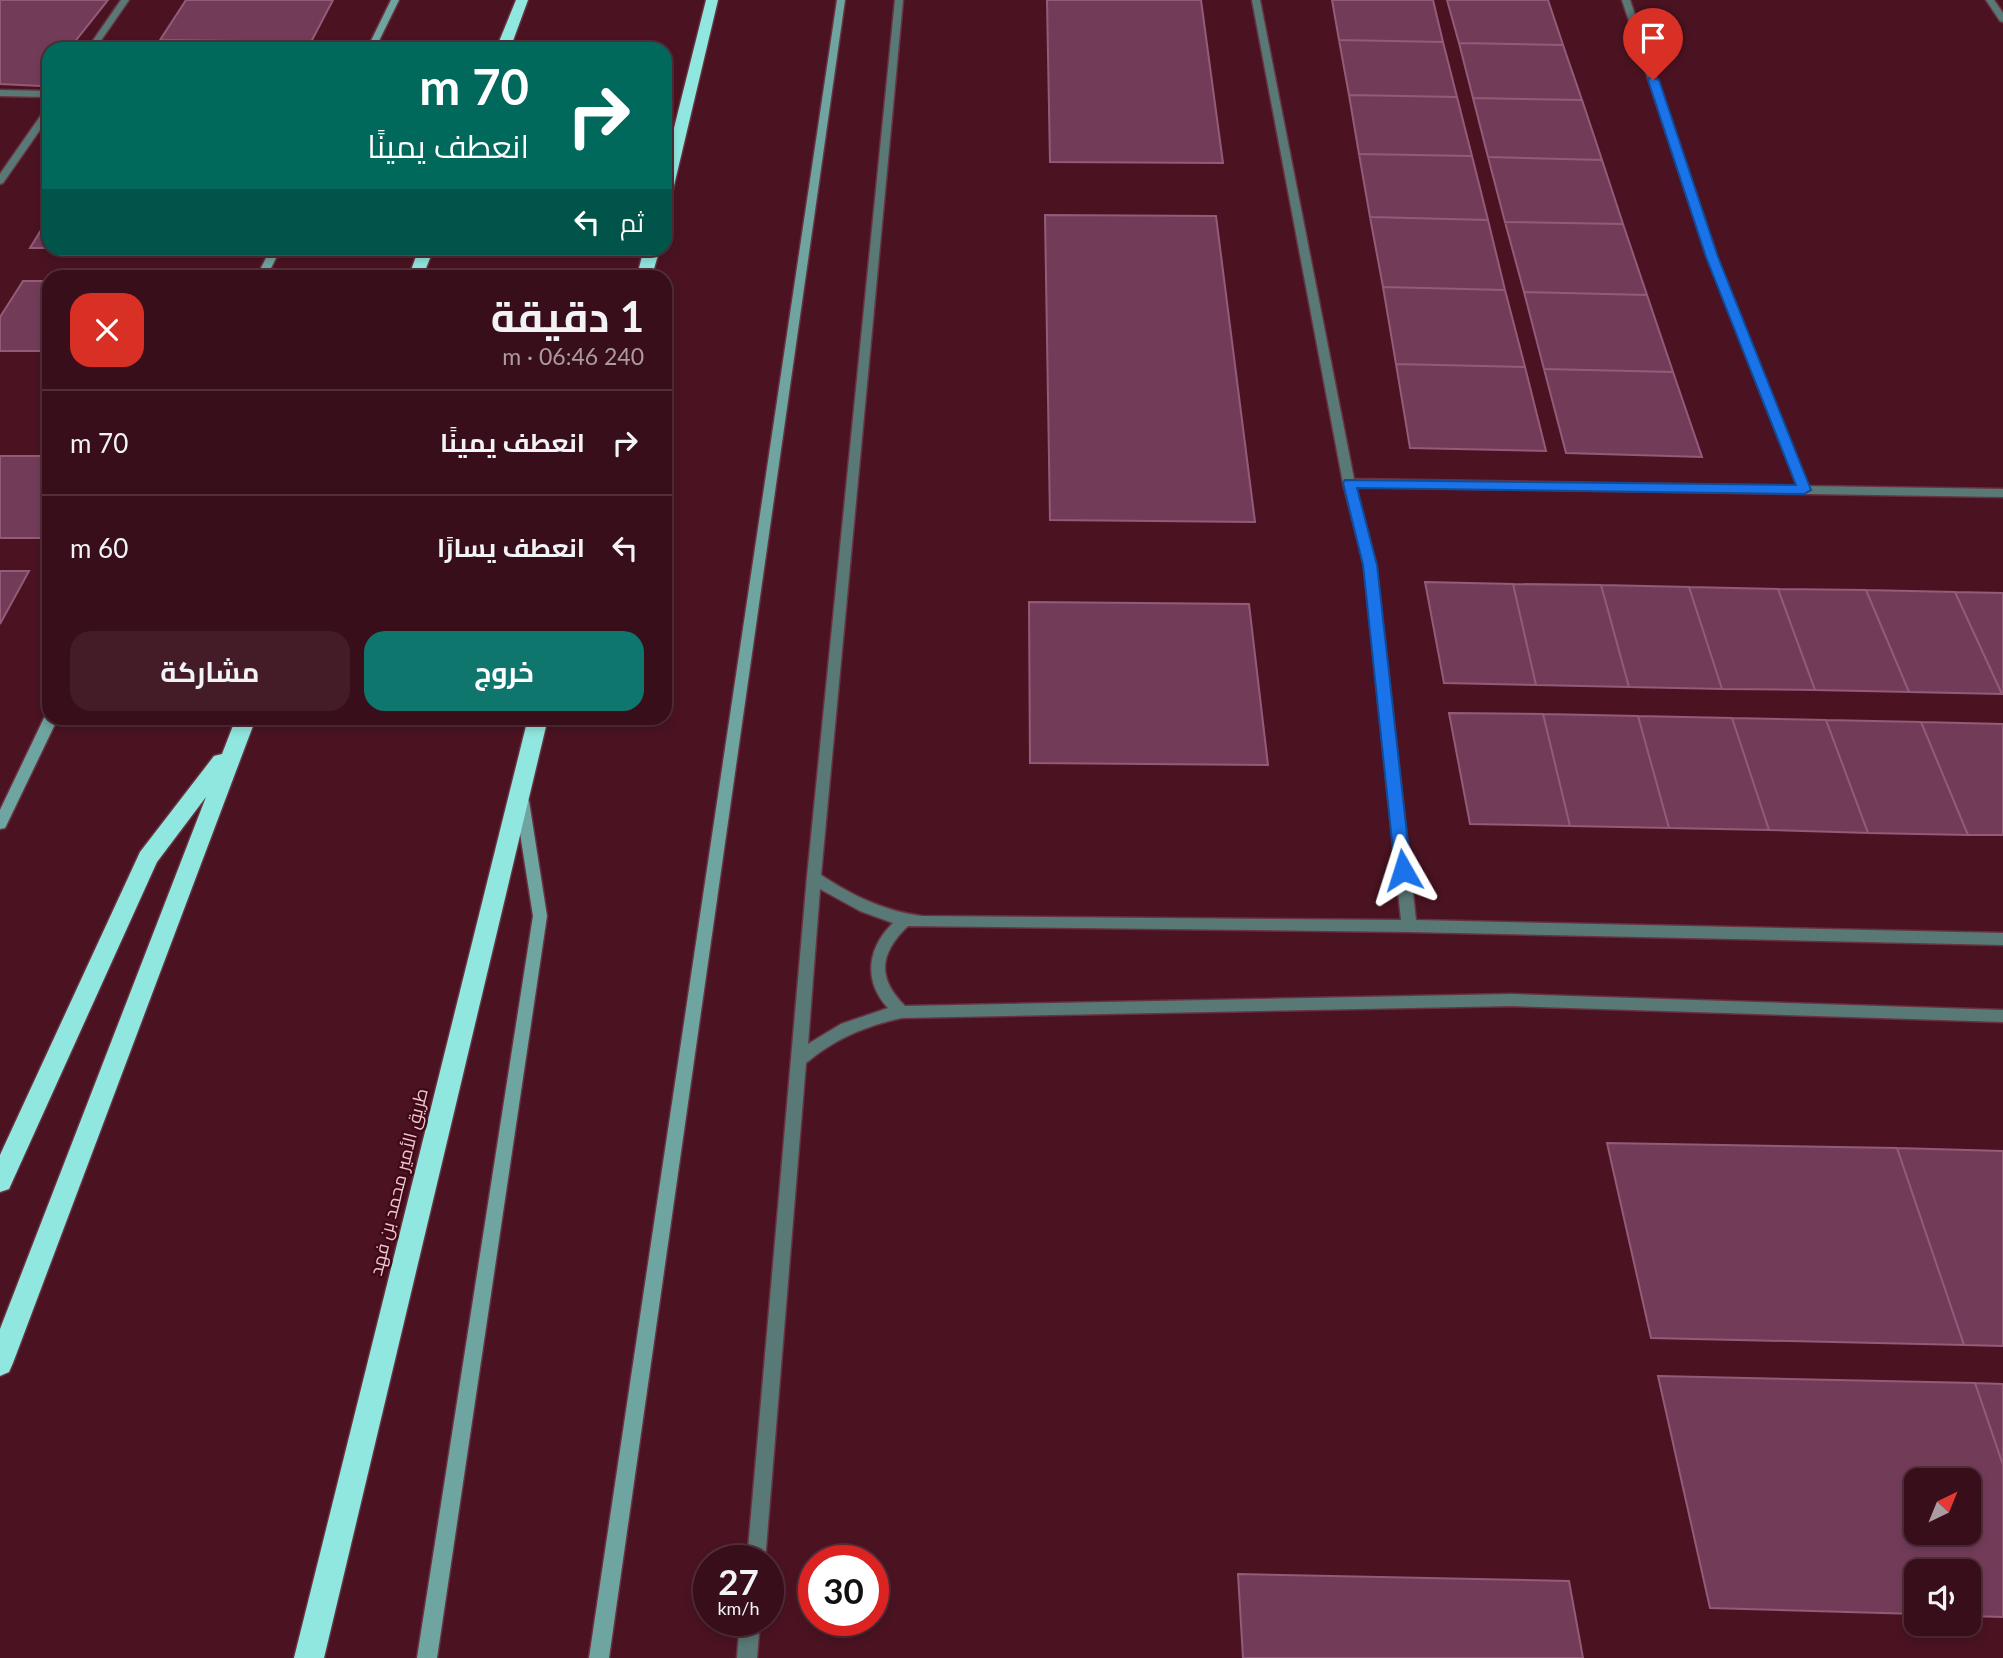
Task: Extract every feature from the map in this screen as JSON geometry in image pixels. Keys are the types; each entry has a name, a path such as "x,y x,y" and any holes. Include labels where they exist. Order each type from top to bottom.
{"highway":[{"path":"506,42 522,0"},
{"path":"672,165 712,0"},
{"path":"0,1363 243,725"},
{"name":"طريق الأمير محمد بن فهد","path":"309,1658 536,725"},
{"path":"0,1181 148,858 237,740"}],"main road":[{"path":"374,42 395,0"},
{"path":"599,1658 841,0"},
{"path":"0,824 48,725"},
{"path":"427,1658 540,916 520,790"}],"street":[{"path":"96,42 125,0"},
{"path":"757,1545 814,877 899,0"},
{"path":"1256,0 1349,483 1370,565 1409,926"},
{"path":"1626,0 1712,257 1804,490"},
{"path":"1990,0 2003,19"},
{"path":"0,93 42,93"},
{"path":"0,181 42,120"},
{"path":"1349,483 2003,493"},
{"path":"814,877 852,902 879,914 905,920 1409,926 2003,939"},
{"path":"902,1012 883,992 877,965 884,940 905,920"},
{"path":"799,1060 816,1045 848,1026 902,1012 1512,1000 2003,1016"},
{"path":"747,1658 749,1636"}],"building":[{"path":"0,0 108,0 75,42 42,42 41,86 0,84"},
{"path":"186,0 333,0 311,42 160,40"},
{"path":"1047,0 1201,0 1223,163 1050,162"},
{"path":"1332,0 1433,0 1443,42 1339,40"},
{"path":"1447,0 1548,0 1563,45 1459,43"},
{"path":"1339,40 1443,42 1457,97 1349,95"},
{"path":"1459,43 1563,45 1582,100 1473,98"},
{"path":"1349,95 1457,97 1472,156 1359,154"},
{"path":"1473,98 1582,100 1602,160 1488,157"},
{"path":"1359,154 1472,156 1488,220 1370,217"},
{"path":"1488,157 1602,160 1623,224 1505,222"},
{"path":"1045,215 1216,216 1255,522 1050,520"},
{"path":"1370,217 1488,220 1505,290 1383,287"},
{"path":"1505,222 1623,224 1647,295 1524,292"},
{"path":"42,228 42,248 30,248"},
{"path":"23,281 42,281 42,351 0,351 0,317"},
{"path":"1383,287 1505,290 1525,367 1396,364"},
{"path":"1524,292 1647,295 1673,372 1544,369"},
{"path":"1396,364 1525,367 1546,451 1410,448"},
{"path":"1544,369 1673,372 1702,457 1566,453"},
{"path":"0,456 42,456 42,538 0,538"},
{"path":"0,571 29,571 0,624"},
{"path":"1425,582 1513,584 1536,685 1444,683"},
{"path":"1513,584 1601,585 1629,687 1536,685"},
{"path":"1601,585 1689,587 1722,689 1629,687"},
{"path":"1689,587 1778,589 1815,690 1722,689"},
{"path":"1778,589 1866,590 1909,692 1815,690"},
{"path":"1866,590 1955,592 2002,694 1909,692"},
{"path":"1955,592 2003,593 2003,694 2002,694"},
{"path":"1029,602 1249,604 1268,765 1030,763"},
{"path":"1449,713 1543,714 1570,826 1470,824"},
{"path":"1543,714 1638,716 1669,828 1570,826"},
{"path":"1638,716 1732,718 1769,830 1669,828"},
{"path":"1732,718 1826,720 1868,833 1769,830"},
{"path":"1826,720 1921,722 1968,835 1868,833"},
{"path":"1921,722 2003,724 2003,835 1968,835"},
{"path":"1607,1143 1897,1148 1964,1345 1651,1338"},
{"path":"1897,1148 2003,1151 2003,1346 1964,1345"},
{"path":"1658,1376 1975,1383 2003,1465 2003,1617 1981,1616 1981,1559 1904,1559 1904,1614 1710,1608"},
{"path":"1975,1383 2003,1384 2003,1465"},
{"path":"1238,1574 1569,1581 1583,1658 1243,1658"}],"route":[{"path":"1403,870 1370,565 1349,483 1804,490 1712,257 1653,80"}]}
